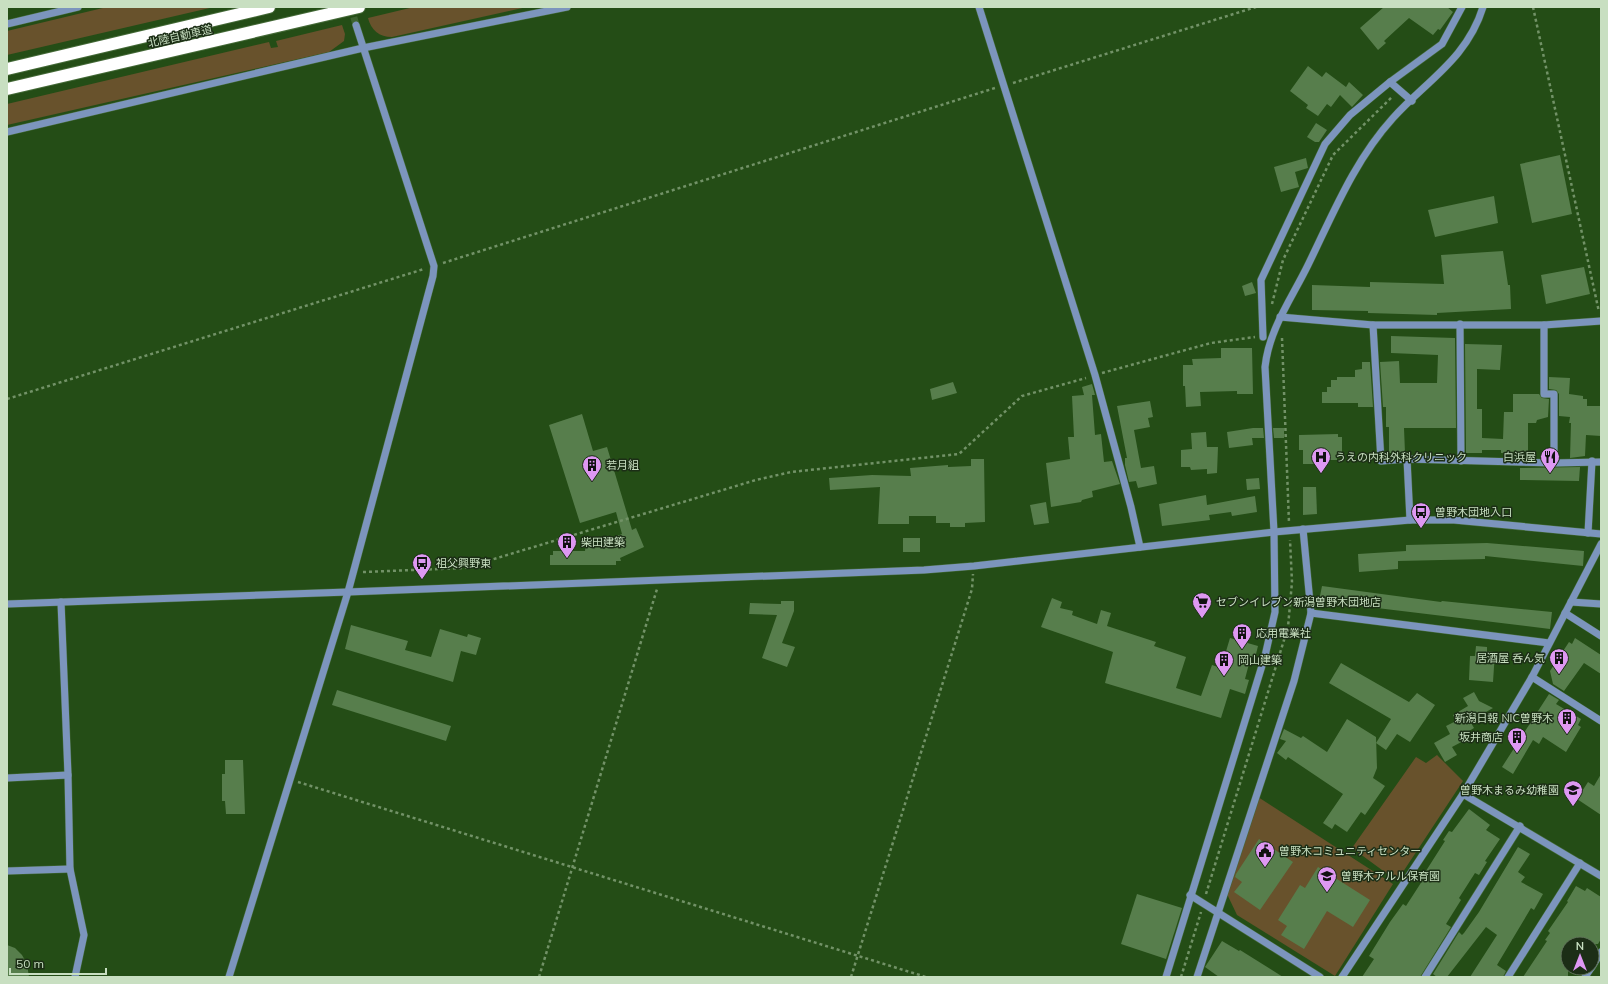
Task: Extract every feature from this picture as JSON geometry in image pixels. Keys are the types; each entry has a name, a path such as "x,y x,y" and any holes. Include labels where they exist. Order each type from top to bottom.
{"highway":[{"name":"北陸自動車道","path":"7,69 269,7"},
{"name":"北陸自動車道","path":"7,89 359,7"}],"street":[{"path":"7,24 78,7"},
{"path":"7,132 363,48 567,7"},
{"path":"979,7 1095,375 1131,507 1140,547"},
{"path":"1262,337 1261,280 1308,177 1325,144 1350,115 1390,82 1442,44 1462,7"},
{"path":"1166,977 1265,656 1275,612 1274,532 1265,367 1266,352 1280,317 1307,266 1346,185 1364,154 1393,118 1458,56 1471,35 1483,7"},
{"path":"229,977 348,592 431,284 434,266 356,25"},
{"path":"1390,82 1412,101"},
{"path":"1280,317 1373,325 1544,324 1600,321"},
{"path":"1460,324 1461,461"},
{"path":"1544,324 1544,394 1554,394 1554,463"},
{"path":"1373,325 1381,460 1407,459 1554,463 1601,462"},
{"path":"1407,459 1410,520"},
{"path":"1588,533 1592,461"},
{"path":"7,604 660,580 974,566 1274,532 1410,520 1454,520 1601,534"},
{"path":"1197,977 1294,681 1311,613 1303,529"},
{"path":"1342,977 1463,794 1532,677 1601,544"},
{"path":"61,602 70,869 84,934 75,977"},
{"path":"1571,602 1601,604"},
{"path":"1311,613 1549,643"},
{"path":"1565,613 1601,636"},
{"path":"1532,677 1601,721"},
{"path":"7,778 68,775"},
{"path":"1463,794 1520,826 1601,876"},
{"path":"1425,977 1520,826"},
{"path":"1508,977 1580,863"},
{"path":"7,871 70,869"},
{"path":"1190,896 1204,903 1320,977"}],"path":[{"path":"7,399 1256,7"},
{"path":"1533,7 1600,321"},
{"path":"1272,305 1283,260 1333,155 1399,90"},
{"path":"1181,977 1288,627 1292,582 1283,342 1277,326"},
{"path":"352,573 464,568 764,478 792,472 959,454 1022,396 1211,343 1262,337"},
{"path":"851,977 972,589 974,566"},
{"path":"539,977 660,580"},
{"path":"290,780 926,977"}],"shaded area":[{"path":"107,7 214,7 7,55 7,31"},
{"path":"414,7 527,7 392,37 379,34 373,29 369,22 368,18"},
{"path":"342,25 345,34 344,41 329,52 7,125 7,104 269,42 271,48 278,47 276,41"},
{"path":"1437,755 1463,781 1397,881 1352,848 1416,757 1426,763"},
{"path":"1258,797 1393,884 1335,976 1237,915 1227,894"}],"building":[{"path":"1384,7 1447,7 1453,12 1440,30 1438,29 1433,35 1409,18 1384,41 1386,43 1378,50 1360,28"},
{"path":"1308,66 1322,77 1326,72 1346,87 1349,82 1363,95 1352,107 1340,95 1331,107 1327,104 1318,116 1306,108 1308,105 1290,91"},
{"path":"1316,123 1327,130 1319,142 1315,142 1307,137"},
{"path":"1560,155 1572,214 1532,223 1520,164"},
{"path":"1306,158 1308,168 1295,172 1299,187 1281,192 1274,167"},
{"path":"1494,196 1498,223 1435,237 1428,210"},
{"path":"1503,251 1508,285 1510,285 1511,309 1437,313 1437,315 1368,313 1368,311 1312,310 1312,285 1370,287 1370,282 1444,284 1441,255"},
{"path":"1584,267 1590,294 1546,304 1541,275"},
{"path":"1252,282 1256,293 1245,296 1242,286"},
{"path":"1391,336 1455,338 1456,428 1404,428 1405,453 1389,453 1389,427 1386,427 1386,407 1383,407 1380,362 1399,361 1400,383 1437,383 1438,355 1391,353"},
{"path":"1465,344 1502,345 1500,370 1477,369 1477,409 1482,409 1482,438 1503,439 1504,412 1513,412 1513,394 1539,394 1542,398 1549,399 1548,417 1537,420 1536,423 1528,423 1528,454 1501,453 1501,450 1482,450 1482,453 1466,453"},
{"path":"1221,348 1252,348 1253,394 1237,394 1237,391 1200,392 1201,406 1186,407 1185,386 1183,386 1183,365 1193,365 1192,359 1221,358"},
{"path":"1362,362 1370,362 1373,407 1358,407 1358,403 1322,403 1322,392 1327,392 1327,387 1331,387 1331,380 1337,380 1337,377 1355,377 1355,370 1362,369"},
{"path":"1549,377 1570,378 1569,394 1583,396 1583,399 1587,399 1587,406 1601,406 1601,436 1586,435 1585,456 1570,458 1570,417 1559,416 1559,394 1556,390 1549,389"},
{"path":"953,382 957,393 932,400 930,389"},
{"path":"1092,384 1095,395 1092,395 1095,435 1101,434 1104,462 1112,461 1120,484 1092,491 1093,497 1082,500 1081,502 1051,507 1046,463 1070,459 1068,437 1074,437 1072,396 1084,395 1082,387"},
{"path":"1150,401 1153,417 1148,418 1150,427 1134,430 1141,468 1154,466 1157,484 1138,488 1136,481 1129,482 1125,465 1125,458 1127,458 1117,406"},
{"name":"若月組","path":"582,414 593,451 607,447 632,530 636,528 644,547 620,558 621,561 616,561 616,565 550,565 550,555 553,555 553,551 585,551 586,540 619,540 617,536 622,534 616,512 580,523 549,425"},
{"path":"1263,428 1264,438 1252,438 1253,445 1229,448 1227,432"},
{"path":"1273,428 1284,428 1284,438 1274,438"},
{"path":"1206,432 1207,447 1218,447 1217,473 1207,474 1207,469 1191,470 1190,467 1181,467 1181,450 1192,449 1191,433"},
{"path":"1338,434 1338,437 1342,437 1342,452 1337,452 1337,460 1319,460 1319,464 1303,464 1303,450 1299,450 1299,435"},
{"path":"971,459 984,459 985,522 965,523 965,527 950,527 950,523 936,523 936,516 909,516 909,524 878,524 880,487 830,490 829,478 872,475 911,476 910,468 948,465 948,467 971,466"},
{"name":"白浜屋","path":"1580,467 1579,481 1520,480 1520,468"},
{"path":"1259,478 1260,489 1247,490 1246,479"},
{"path":"1303,487 1316,487 1317,514 1303,515"},
{"path":"1206,495 1207,505 1255,496 1257,512 1232,516 1231,512 1209,515 1210,520 1162,526 1159,504"},
{"path":"1046,502 1049,523 1034,525 1030,505"},
{"path":"903,538 920,538 920,552 903,552"},
{"path":"1487,543 1584,551 1583,566 1485,556 1485,559 1398,561 1398,569 1359,572 1358,554 1406,551 1406,545"},
{"path":"1322,586 1441,602 1552,612 1550,629 1319,601"},
{"path":"1052,598 1062,602 1060,608 1073,611 1072,615 1097,624 1101,610 1111,613 1107,626 1156,642 1154,646 1186,657 1176,688 1201,696 1212,665 1221,668 1230,638 1258,646 1255,658 1251,656 1245,679 1249,680 1245,694 1230,689 1221,718 1105,683 1113,652 1041,627"},
{"path":"781,601 794,601 794,611 782,643 795,647 787,667 762,658 777,615 749,614 750,603 781,604"},
{"path":"351,625 408,641 405,650 431,657 440,629 467,637 468,634 481,638 476,655 461,651 453,682 345,649"},
{"path":"1575,638 1601,655 1601,674 1584,663 1564,691 1553,684 1550,671 1569,642 1572,644"},
{"path":"1476,646 1487,647 1487,651 1495,652 1493,682 1469,680 1470,656 1475,656"},
{"path":"1341,663 1409,702 1417,693 1435,705 1410,742 1397,734 1386,750 1376,743 1391,719 1329,683"},
{"path":"337,690 451,726 446,741 332,705"},
{"path":"1474,692 1479,701 1493,708 1470,721 1474,728 1464,734 1467,739 1452,747 1457,755 1445,762 1434,743 1450,734 1446,726 1456,721 1453,715 1468,706 1463,698"},
{"path":"1549,694 1559,700 1556,704 1581,719 1578,725 1581,727 1566,752 1543,737 1539,744 1533,740 1513,774 1502,767"},
{"path":"1347,719 1376,737 1377,768 1373,778 1385,786 1365,815 1361,812 1347,832 1335,824 1332,829 1323,823 1343,794 1288,757 1286,760 1277,753 1286,741 1280,739 1284,729 1301,738 1303,736 1327,752"},
{"path":"225,760 243,760 245,814 226,814 225,801 222,801 222,774 225,774"},
{"path":"1601,774 1601,815 1577,799 1588,782 1594,786"},
{"path":"1469,809 1490,825 1486,830 1500,839 1485,861 1487,862 1479,875 1475,873 1459,898 1461,900 1446,924 1451,927 1420,977 1362,977 1374,959 1369,956 1390,922 1403,904 1406,906 1426,875 1424,874 1445,841 1443,840 1449,831 1452,832"},
{"path":"1259,839 1293,862 1260,910 1234,892 1242,882 1235,877 1236,874"},
{"path":"1518,847 1530,854 1518,872 1525,877 1521,882 1543,894 1534,910 1531,908 1497,965 1506,971 1503,977 1470,977 1497,935 1486,927 1447,977 1437,977 1433,974 1459,932 1462,935 1464,933 1479,912"},
{"path":"1318,867 1370,900 1353,927 1327,911 1304,949 1281,935 1287,926 1278,920 1300,885 1305,888"},
{"path":"1576,886 1585,891 1587,888 1601,897 1601,939 1600,941 1600,936 1560,936 1560,976 1568,977 1523,977 1547,941 1545,940 1550,933 1548,931 1568,902 1567,901"},
{"path":"1137,894 1182,908 1166,959 1121,944"},
{"path":"1222,941 1239,951 1240,950 1283,977 1219,977 1205,967"},
{"path":"7,945 15,948 22,955 27,964 29,977 7,977"}],"tunnel":[{"path":"351,7 356,25"}],"place":[{"name":"うえの内科外科クリニック","path":"1321,474"},
{"name":"白浜屋","path":"1550,474"},
{"name":"若月組","path":"592,482"},
{"name":"曽野木団地入口","path":"1421,529"},
{"name":"柴田建築","path":"567,559"},
{"name":"祖父興野東","path":"422,580"},
{"name":"セブンイレブン新潟曽野木団地店","path":"1202,619"},
{"name":"応用電業社","path":"1242,650"},
{"name":"居酒屋 呑ん気","path":"1559,675"},
{"name":"岡山建築","path":"1224,677"},
{"name":"新潟日報 NIC曽野木","path":"1567,735"},
{"name":"坂井商店","path":"1517,754"},
{"name":"曽野木まるみ幼稚園","path":"1573,807"},
{"name":"曽野木コミュニティセンター","path":"1265,868"},
{"name":"曽野木アルル保育園","path":"1327,893"}]}
